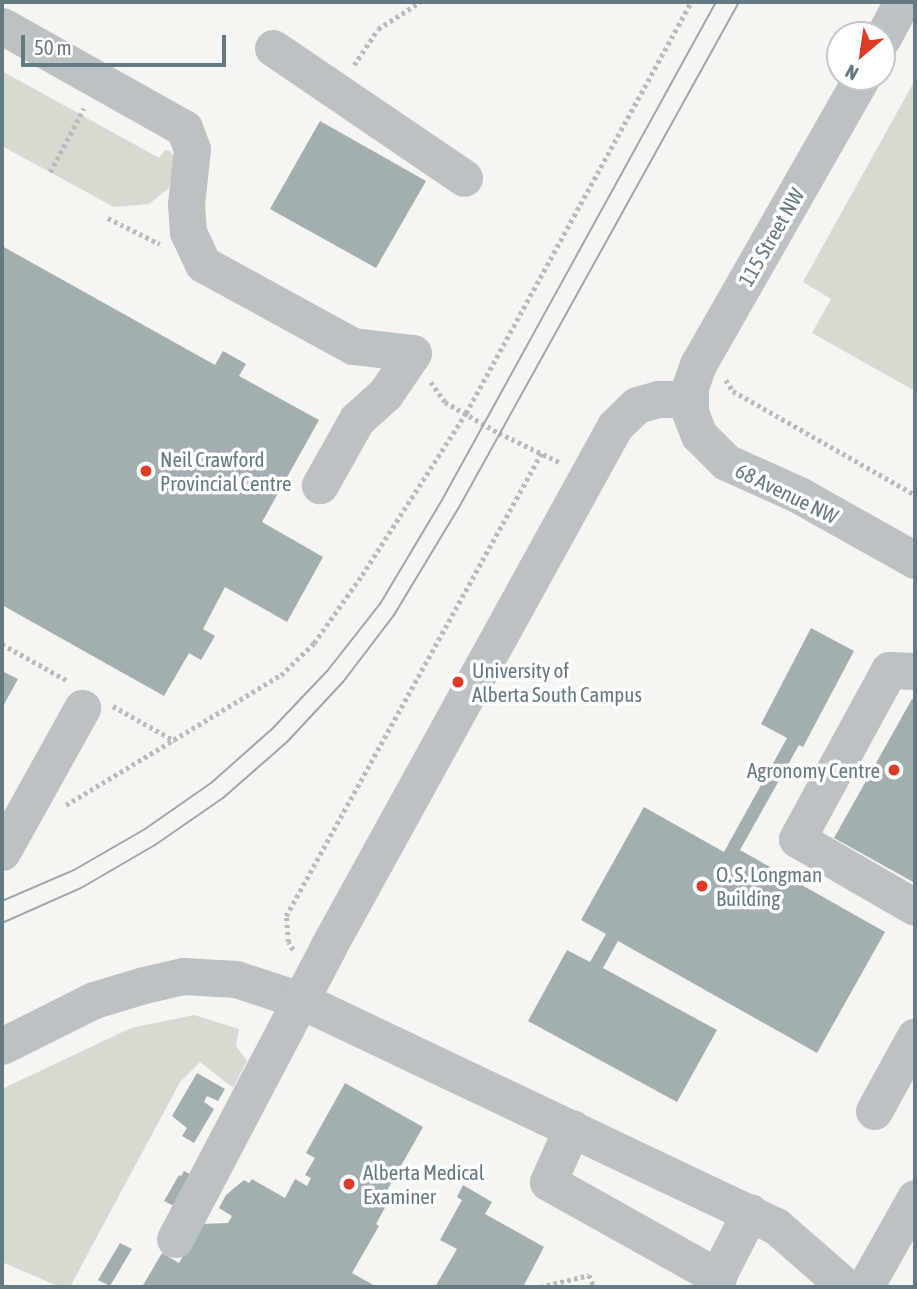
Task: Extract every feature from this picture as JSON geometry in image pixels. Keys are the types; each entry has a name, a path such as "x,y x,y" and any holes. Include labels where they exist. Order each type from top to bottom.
{"street":[{"path":"2,26 184,128 192,149 186,204 188,232 203,264 354,346 412,353 384,394 357,419 320,485"},
{"path":"273,48 464,178"},
{"name":"115 Street NW","path":"689,400 698,364 854,91"},
{"path":"354,346 384,394"},
{"path":"174,1239 300,1000 615,426 630,408 658,399 689,400"},
{"name":"68 Avenue NW","path":"689,400 699,435 726,463 799,495 915,560"},
{"path":"915,671 889,670 797,839 915,907"},
{"path":"2,852 82,708"},
{"path":"2,1046 94,1000 183,976 236,979 300,1000 750,1212 776,1226 846,1287"},
{"path":"874,1111 915,1035"},
{"path":"572,1128 548,1182 715,1282 750,1212"},
{"path":"865,1287 915,1198"}],"path":[{"path":"342,95 348,75 378,30 420,2"},
{"path":"58,810 281,675 299,660 362,575 466,413 691,2"},
{"path":"50,172 100,80"},
{"path":"412,353 444,402 586,477"},
{"path":"726,374 727,383 733,391 915,495"},
{"path":"297,958 288,942 286,916 542,452"},
{"path":"540,1287 589,1275 594,1287"}],"shaded area":[{"path":"2,71 159,158 165,150 170,151 173,156 174,175 168,189 149,204 114,207 2,146"},
{"path":"915,80 915,391 812,333 831,299 803,282"},
{"path":"194,1015 239,1029 236,1046 247,1061 233,1088 200,1062 180,1082 70,1287 60,1287 2,1262 2,1089 131,1028"}],"building":[{"path":"320,121 426,181 376,268 270,209"},
{"name":"Neil Crawford Provincial Centre","path":"2,246 215,365 223,351 246,364 239,376 319,420 262,522 323,557 287,622 225,587 203,629 215,636 201,660 189,653 164,696 2,605"},
{"name":"O. S. Longman Building","path":"811,628 854,651 803,747 799,745 740,850 885,932 817,1053 618,941 603,968 717,1030 677,1102 528,1021 567,950 590,962 606,934 581,920 644,807 724,852 787,738 761,724"},
{"path":"2,671 18,679 2,708"},
{"name":"Agronomy Centre","path":"912,699 915,701 915,883 834,838"},
{"path":"197,1073 225,1089 218,1101 207,1096 204,1102 214,1109 194,1143 182,1136 187,1128 172,1116"},
{"name":"Alberta Medical Examiner","path":"345,1083 423,1127 381,1201 387,1204 376,1224 379,1226 352,1273 377,1287 142,1287 162,1253 179,1263 201,1224 228,1223 232,1216 219,1208 226,1195 244,1180 249,1183 252,1179 285,1198 295,1179 307,1186 311,1178 305,1175 315,1158 306,1153"},
{"path":"184,1171 195,1177 178,1208 164,1201"},
{"name":"Alberta Medical Examiner","path":"463,1185 492,1202 485,1214 544,1247 523,1287 435,1287 457,1249 440,1240 462,1200 457,1197"},
{"path":"120,1243 132,1249 110,1286 98,1280"}],"tram line":[{"path":"2,901 74,870 145,829 211,783 272,729 328,670 380,604 442,500 716,2"},
{"path":"2,923 81,888 155,845 223,798 287,742 343,682 394,615 458,509 739,2"}],"place":[{"name":"Neil Crawford Provincial Centre","path":"146,471"},
{"name":"University of Alberta South Campus","path":"458,682"},
{"name":"Agronomy Centre","path":"894,770"},
{"name":"O. S. Longman Building","path":"702,886"},
{"name":"Alberta Medical Examiner","path":"349,1184"}]}
